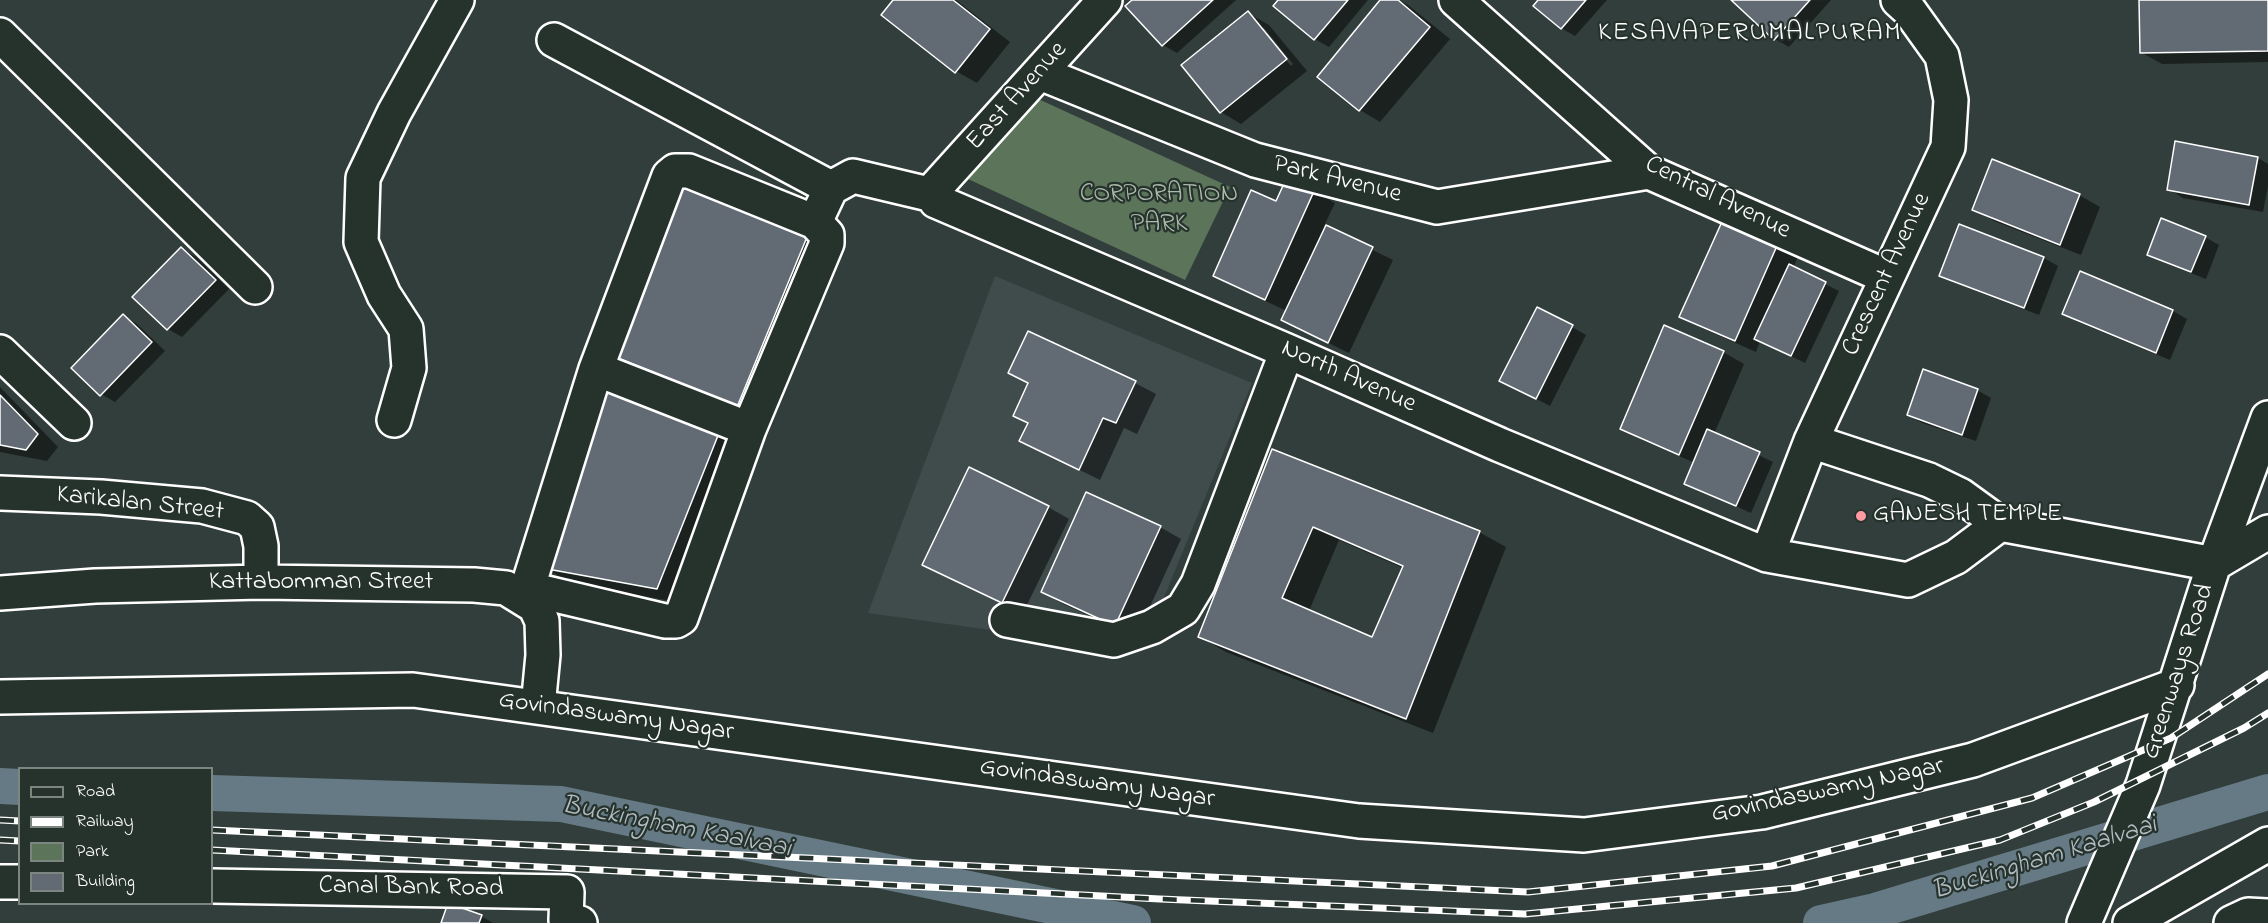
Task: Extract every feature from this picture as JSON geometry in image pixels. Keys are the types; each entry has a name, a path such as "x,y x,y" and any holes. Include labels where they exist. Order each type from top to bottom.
{"street":[{"path":"394,420 409,368 406,329 384,295 361,242 363,178 394,113 458,0"},
{"name":"East Avenue","path":"933,195 935,188 1105,0"},
{"name":"Central Avenue","path":"1456,0 1649,172 1887,277"},
{"name":"Crescent Avenue","path":"1767,555 1811,441 1948,147 1951,100 1942,56 1909,10 1898,0"},
{"path":"0,35 255,287"},
{"path":"554,40 831,188 815,222"},
{"name":"Park Avenue","path":"1040,73 1255,160 1437,207 1649,172"},
{"path":"675,171 689,171 815,222 827,235 827,243 749,429 681,618 665,621 534,590 530,584 596,369 664,184 675,171"},
{"name":"North Avenue","path":"831,188 853,176 933,195 936,201 1500,445 1767,555 1908,580 1956,557 2000,524"},
{"path":"1007,620 1114,640 1152,627 1184,609 1198,584 1287,351"},
{"path":"0,352 74,423"},
{"path":"596,369 749,429"},
{"name":"Greenways Road","path":"2087,915 2143,785 2214,564 2268,418"},
{"path":"1811,441 1929,480 1960,495 2000,524 2214,564 2268,532"},
{"name":"Karikalan Street","path":"0,493 101,497 202,506 247,518 257,527 261,546 261,582"},
{"name":"Kattabomman Street","path":"0,593 95,586 261,582 474,585 506,588 535,606 542,621 543,655 538,707"},
{"name":"Govindaswamy Nagar","path":"0,697 413,690 1359,821 1584,835 1762,812 1962,763 2177,685"},
{"path":"2130,923 2268,844"},
{"path":"0,882 18,882"},
{"name":"Canal Bank Road","path":"213,886 567,892 566,920 580,923"},
{"path":"2231,923 2248,915 2268,915"}],"shaded area":[{"path":"995,276 1252,383 1142,651 868,613"}],"green space":[{"name":"CORPORATION PARK","path":"1034,97 1230,187 1185,280 968,179"}],"building":[{"path":"893,0 953,0 990,29 955,73 881,15"},
{"path":"1132,0 1213,0 1162,46 1125,6"},
{"path":"1278,0 1348,0 1314,40 1273,6"},
{"path":"1380,0 1398,0 1430,27 1359,111 1317,77"},
{"path":"1538,0 1586,0 1561,29 1533,6"},
{"path":"1731,0 1810,0 1774,40"},
{"path":"2139,0 2268,0 2268,51 2140,53"},
{"path":"1248,11 1287,59 1220,113 1181,65"},
{"path":"2175,141 2258,157 2249,205 2167,190"},
{"path":"1992,159 2080,194 2060,245 1972,210"},
{"path":"1287,177 1315,189 1265,300 1213,276 1251,190 1276,201"},
{"path":"678,184 807,237 737,407 608,354"},
{"path":"1725,215 1780,239 1735,341 1679,317"},
{"path":"2161,218 2206,236 2191,272 2147,255"},
{"path":"1959,224 2044,257 2024,308 1939,276"},
{"path":"1326,225 1373,247 1328,343 1281,320"},
{"path":"181,247 216,280 167,330 132,297"},
{"path":"1789,264 1826,282 1791,356 1754,339"},
{"path":"2080,271 2173,310 2156,353 2062,314"},
{"path":"1537,307 1573,325 1536,399 1499,381"},
{"path":"123,314 152,342 100,396 71,368"},
{"path":"1664,325 1724,351 1679,455 1620,429"},
{"path":"1028,331 1136,381 1116,423 1103,418 1079,470 1019,441 1028,423 1013,416 1028,383 1008,373"},
{"path":"1923,369 1978,389 1962,435 1907,415"},
{"path":"603,390 721,428 657,589 542,568"},
{"path":"0,395 38,434 26,450 0,445"},
{"path":"1707,429 1760,452 1736,506 1684,484"},
{"path":"1272,449 1480,531 1406,719 1198,637","holes":["1313,527 1403,566 1372,637 1282,598"]},
{"path":"969,467 1049,506 1002,603 922,565"},
{"path":"1086,492 1161,526 1115,626 1041,592"},
{"path":"448,903 482,915 479,923 441,923"}],"waterway":[{"name":"Buckingham Kaalvaai","path":"0,786 18,787"},
{"name":"Buckingham Kaalvaai","path":"1821,923 1875,911 2268,792"},
{"name":"Buckingham Kaalvaai","path":"213,793 561,804 1133,923"}],"railway":[{"path":"213,830 1528,892 1772,866 2032,798 2171,738 2268,674"},
{"path":"213,850 1160,899 1525,914 1796,888 2000,840 2094,802 2244,728 2268,713"},
{"path":"0,820 18,821"},
{"path":"0,840 18,841"}],"place":[{"name":"GANESH TEMPLE","path":"1861,516"}],"district":[{"name":"KESAVAPERUMALPURAM","path":"1750,35"}]}
